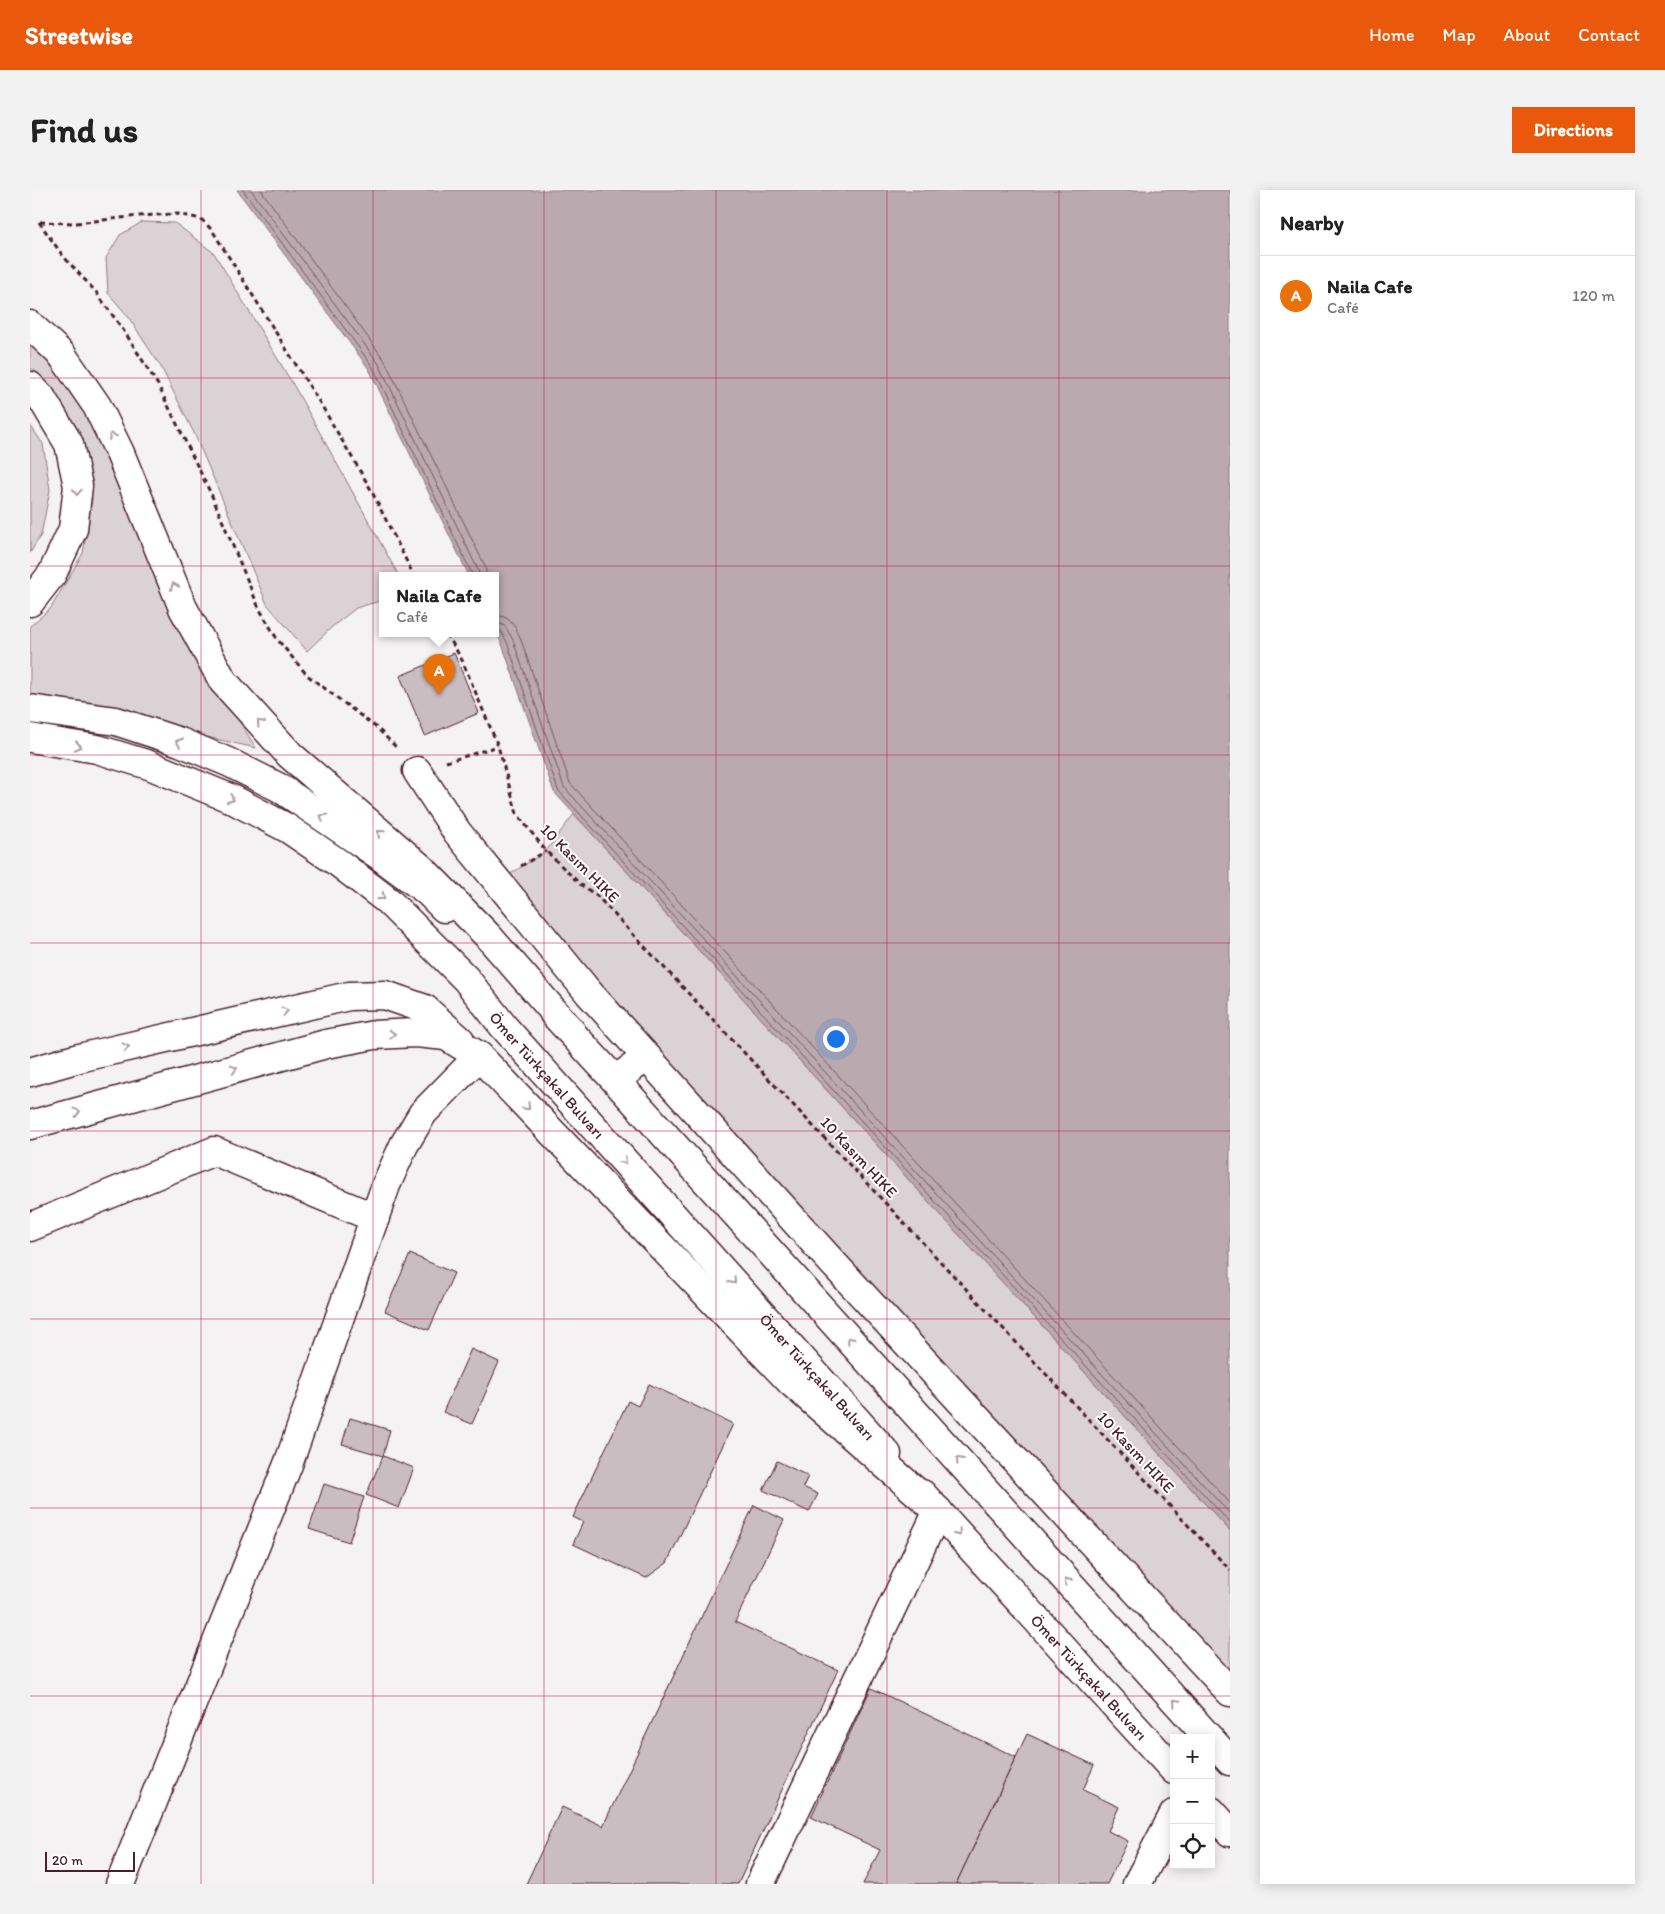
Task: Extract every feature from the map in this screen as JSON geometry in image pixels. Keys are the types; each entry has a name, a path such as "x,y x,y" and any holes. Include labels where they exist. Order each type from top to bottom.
{"main road":[{"path":"30,325 62,355 97,406 120,453 183,608 224,681 290,755 422,869 488,936 615,1080 1205,1734"},
{"path":"30,386 41,397 68,444 78,486 73,529 52,574 30,602"},
{"path":"30,709 116,721 228,762 280,788 380,856 427,891 571,1031"},
{"name":"Ömer Türkçakal Bulvarı","path":"30,738 97,749 149,765 232,799 287,828 340,864 388,901 466,979 504,1027 938,1511 1170,1766"},
{"path":"417,770 457,832 589,993 832,1262 1230,1692"},
{"path":"30,1072 79,1058 349,996 385,995 426,1009 479,1056 791,1382 938,1511 760,1884"},
{"path":"30,1125 326,1044 374,1035 416,1033 446,1036 479,1056"},
{"path":"120,1884 289,1462 386,1185 404,1145 423,1113 479,1056"},
{"path":"615,1080 647,1058"},
{"path":"30,1227 214,1150 375,1218"},
{"path":"1215,1744 1230,1761"},
{"path":"1215,1815 1230,1832"},
{"path":"1137,1884 1170,1822"}],"path":[{"path":"412,572 370,488 323,408 212,230 200,219 178,214 76,222 39,222 63,256 96,292 126,334 158,385 212,496 259,608 277,640 307,675 377,728 417,770 498,746"},
{"name":"10 Kasım HIKE","path":"449,637 462,660 498,746 517,814 546,850 580,884 597,896 1230,1570"}],"shaded area":[{"path":"142,222 175,223 214,253 294,386 397,572 379,572 379,601 356,608 332,627 307,651 267,604 195,435 161,367 127,315 108,293 106,258 120,235"},
{"path":"30,342 58,374 95,429 192,646 256,748 30,697 30,626 51,608 83,553 92,499 82,446 38,373 30,368"},
{"path":"30,425 43,444 50,490 41,535 30,553"},
{"path":"574,814 1230,1531 1230,1695 498,882 546,851"}],"water":[{"path":"237,190 1230,190 1230,1531 554,792 498,637 499,572 467,572 369,369"}],"building":[{"path":"454,653 479,713 425,736 400,676"},
{"path":"410,1254 454,1273 429,1330 385,1311"},
{"path":"471,1349 499,1362 472,1424 443,1412"},
{"path":"649,1384 733,1424 667,1563 646,1578 573,1544 583,1522 573,1517 628,1401 638,1406"},
{"path":"350,1418 390,1430 383,1456 342,1444"},
{"path":"383,1456 414,1468 399,1508 366,1495"},
{"path":"777,1461 808,1476 803,1487 818,1494 809,1512 763,1490"},
{"path":"324,1484 364,1497 349,1542 309,1529"},
{"path":"754,1505 784,1520 735,1622 838,1670 738,1884 526,1884 562,1807 603,1826"},
{"path":"871,1688 1016,1757 956,1884 863,1884 880,1850 811,1817"},
{"path":"1027,1734 1094,1765 1083,1790 1119,1807 1108,1831 1128,1841 1107,1884 956,1884"}],"place":[{"name":"Naila Cafe","path":"439,695"}]}
